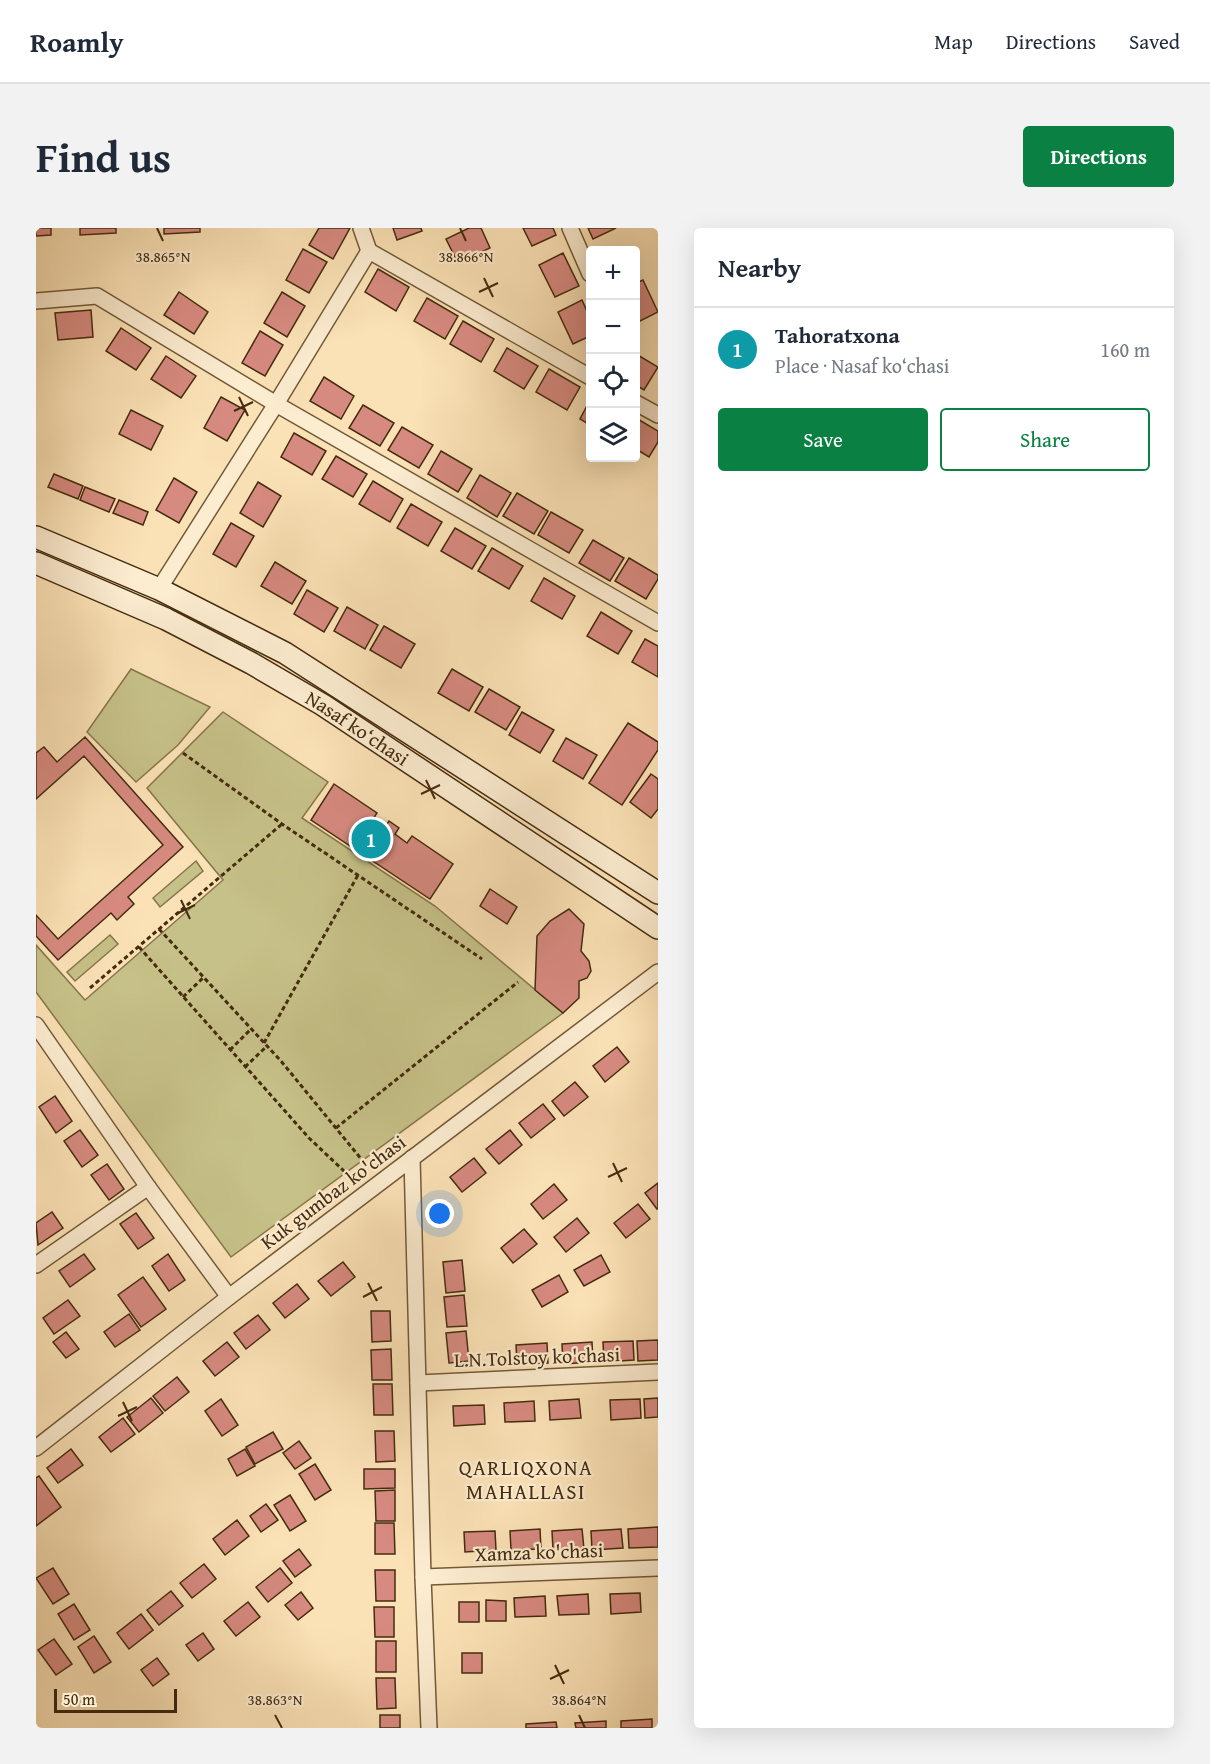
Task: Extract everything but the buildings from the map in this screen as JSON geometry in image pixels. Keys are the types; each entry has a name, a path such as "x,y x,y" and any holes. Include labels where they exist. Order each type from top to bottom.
{"main road":[{"name":"Nasaf ko‘chasi","path":"36,537 159,589 285,653 658,894"},
{"name":"Nasaf ko‘chasi","path":"36,563 166,619 251,663 323,705 658,928"}],"street":[{"path":"361,228 369,251 586,374"},
{"path":"570,228 586,263"},
{"path":"159,589 369,251"},
{"path":"36,301 97,296 276,404 658,623"},
{"path":"640,405 658,416"},
{"name":"Kuk gumbaz ko'chasi","path":"36,1448 229,1297 658,972"},
{"path":"36,1025 148,1187 229,1297"},
{"path":"412,1158 429,1728"},
{"path":"36,1265 148,1187"},
{"name":"L.N.Tolstoy ko'chasi","path":"418,1383 658,1372"},
{"name":"Xamza ko'chasi","path":"423,1577 658,1568"}],"path":[{"path":"183,753 282,824 482,959"},
{"path":"90,988 282,824"},
{"path":"245,1067 266,1044 358,875"},
{"path":"159,929 266,1044 362,1160"},
{"path":"139,947 309,1138 345,1172"},
{"path":"183,997 204,977"},
{"path":"336,1128 518,982"},
{"path":"230,1050 251,1029"}],"shaded area":[{"path":"131,669 210,707 178,745 136,782 87,732"},
{"path":"223,712 328,782 302,818 435,906 563,1013 231,1257 36,992 36,945 85,1000 223,880 147,788"},
{"path":"196,861 203,871 160,907 153,898"},
{"path":"110,935 118,944 75,981 67,972"}],"place":[{"name":"Tahoratxona","path":"371,839"}],"district":[{"name":"QARLIQXONA MAHALLASI","path":"526,1480"}]}
